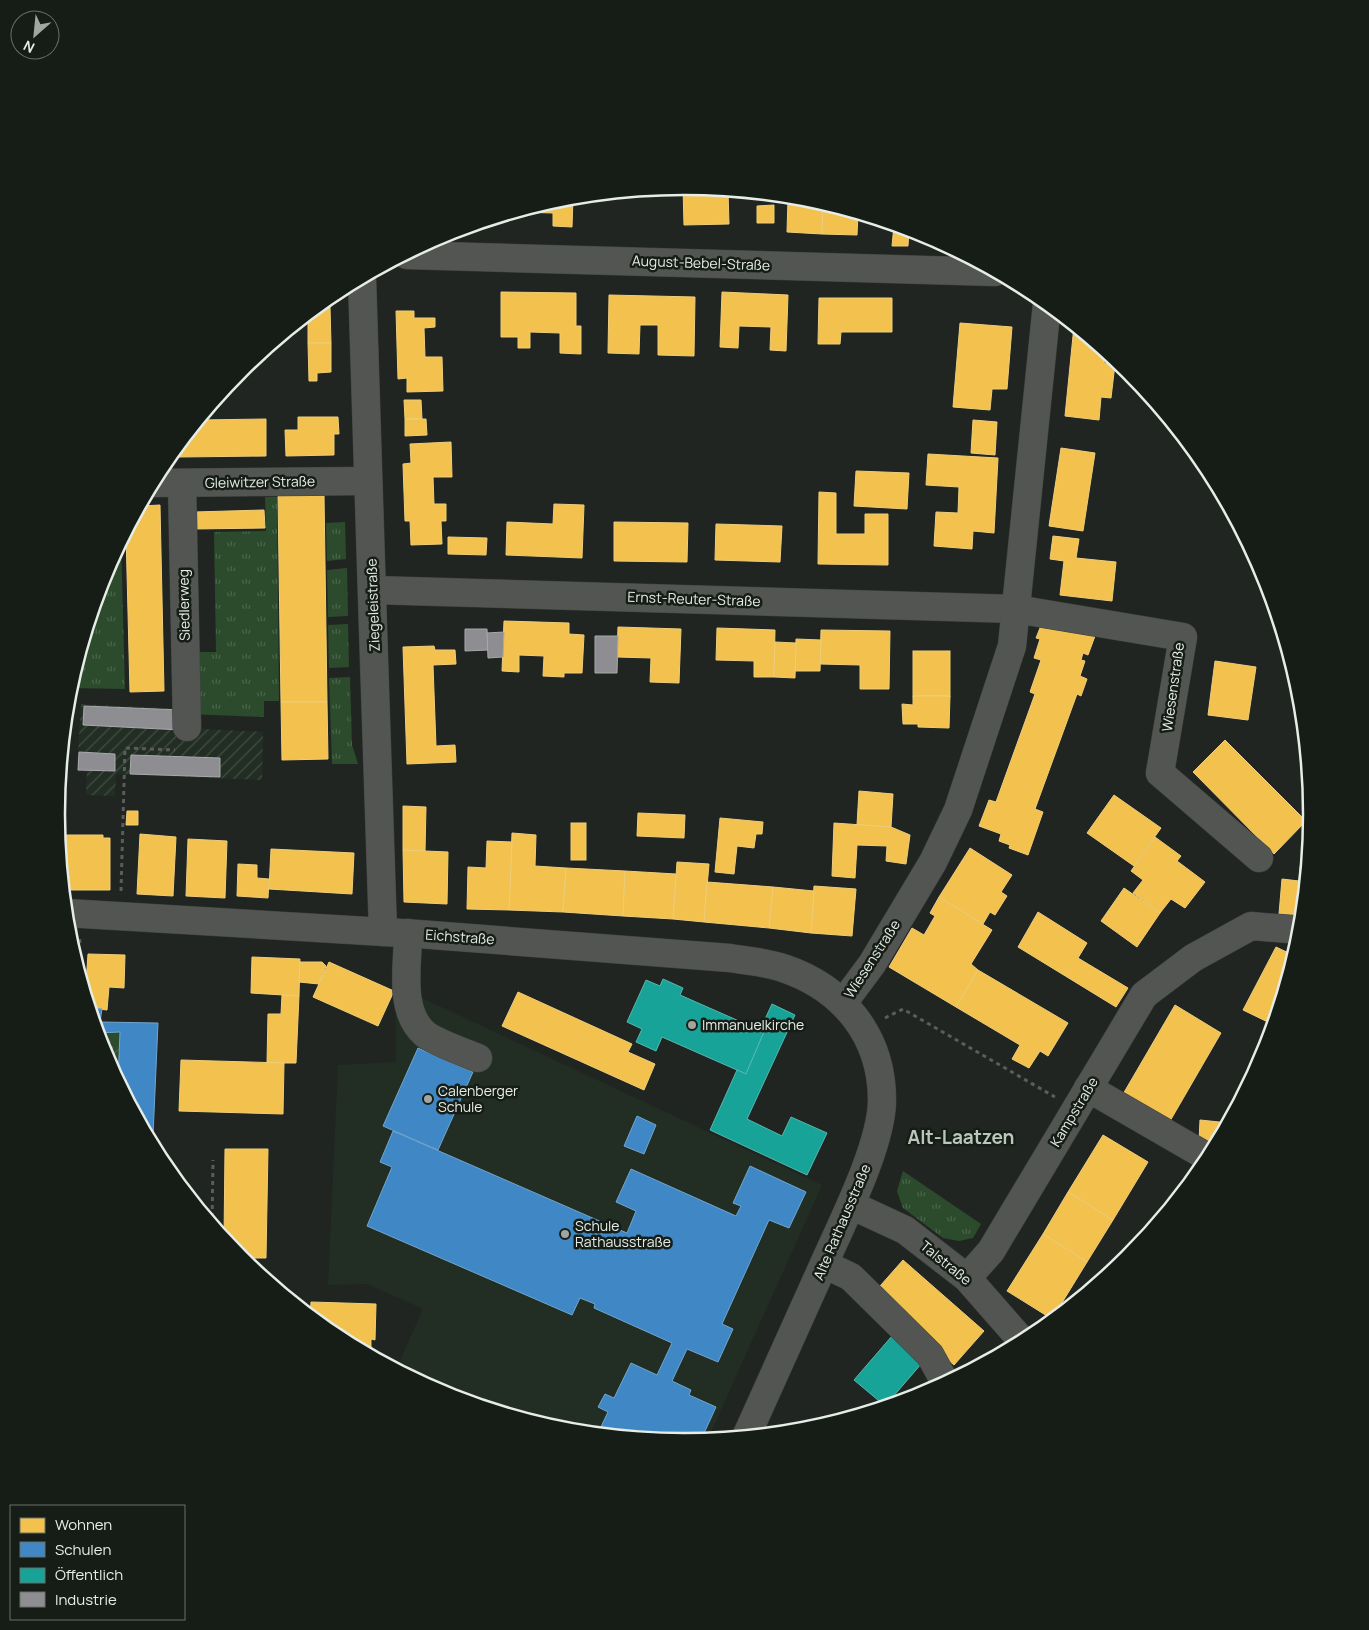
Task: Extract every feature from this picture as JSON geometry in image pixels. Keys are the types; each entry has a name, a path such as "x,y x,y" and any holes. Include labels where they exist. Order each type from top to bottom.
{"street":[{"name":"August-Bebel-Straße","path":"421,254 982,272"},
{"name":"Ziegeleistraße","path":"362,286 366,481 396,933 411,1017 426,1034 478,1058"},
{"name":"Wiesenstraße","path":"843,1003 872,964 928,871 958,810 1012,646 1047,313"},
{"name":"Gleiwitzer Straße","path":"162,483 366,481"},
{"name":"Siedlerweg","path":"182,483 186,727"},
{"name":"Ernst-Reuter-Straße","path":"373,590 1016,609"},
{"name":"Wiesenstraße","path":"1016,609 1183,637 1160,773 1260,858"},
{"name":"Eichstraße","path":"73,914 396,933 730,958 781,967 817,982 843,1003"},
{"name":"Kampstraße","path":"967,1278 991,1251 1144,995 1193,958 1251,926 1293,929"},
{"name":"Alte Rathausstraße","path":"749,1431 851,1205 874,1144 882,1101 877,1063 864,1028 843,1003"},
{"path":"1082,1098 1203,1154"},
{"name":"Talstraße","path":"851,1205 905,1230 967,1278 1018,1337"},
{"path":"824,1264 851,1277 924,1348 943,1378"}],"path":[{"path":"120,917 125,748 186,750 186,727"},
{"path":"864,1028 903,1009 1082,1098"},
{"path":"111,1049 115,1045"},
{"path":"212,1215 213,1160"}],"shaded area":[{"path":"81,704 184,709 184,728 263,732 262,780 116,774 115,796 86,795 87,772 77,771"},
{"name":"Schule Rathausstraße","path":"420,997 822,1185 710,1433 644,1433 604,1429 564,1423 485,1402 398,1364 423,1309 367,1284 328,1285 338,1065 396,1062 396,998"}],"green space":[{"path":"265,497 277,497 279,701 264,701 264,717 190,714 196,652 216,652 214,532 266,531"},
{"path":"345,522 346,559 327,561 326,523"},
{"path":"121,557 125,689 78,688 98,616"},
{"path":"347,568 348,616 328,617 327,570"},
{"path":"348,624 349,667 329,668 328,625"},
{"path":"350,677 352,745 358,764 332,764 329,678"},
{"path":"120,1032 119,1066 112,1052 105,1033"},
{"path":"903,1171 981,1224 973,1238 959,1241 943,1238 903,1208 897,1191"}],"building: Wohnen":[{"path":"683,195 728,197 729,224 684,225"},
{"path":"788,204 823,211 822,234 787,232"},
{"path":"774,205 774,223 757,223 757,206"},
{"path":"573,206 572,227 553,226 553,213 541,213"},
{"path":"823,211 858,221 857,235 822,234"},
{"path":"893,232 909,238 908,246 892,246"},
{"path":"501,292 576,293 576,326 581,326 581,354 560,353 560,333 530,332 530,348 518,348 518,337 501,337"},
{"path":"722,292 788,295 786,351 770,350 771,327 739,326 738,348 720,347"},
{"path":"609,295 695,297 694,356 658,355 658,325 640,325 639,354 608,353"},
{"path":"819,298 892,298 892,332 841,332 840,344 818,344"},
{"path":"330,307 331,343 308,343 308,323"},
{"path":"396,311 414,311 414,318 435,318 435,327 424,328 425,357 442,357 443,391 407,392 407,378 398,379"},
{"path":"960,323 1012,327 1007,389 992,389 990,410 953,407"},
{"path":"1073,333 1104,360 1104,363 1108,363 1114,369 1111,398 1101,397 1099,420 1065,416"},
{"path":"308,343 331,343 331,372 317,373 317,381 309,381"},
{"path":"404,400 421,400 422,419 405,419"},
{"path":"298,417 338,417 339,434 334,434 334,455 286,456 285,430 298,430"},
{"path":"266,419 266,456 179,457 208,420"},
{"path":"405,419 426,419 427,435 405,436"},
{"path":"973,420 997,422 995,455 971,453"},
{"path":"451,442 452,477 433,477 434,504 446,504 446,521 441,521 442,544 411,545 410,521 405,521 403,464 411,463 410,444"},
{"path":"1061,448 1095,453 1083,531 1049,526"},
{"path":"928,454 998,458 994,533 973,531 972,549 934,546 936,512 958,513 959,487 926,485"},
{"path":"856,471 909,473 907,509 854,506"},
{"path":"819,492 836,493 836,534 865,534 865,514 888,514 888,565 818,564"},
{"path":"324,494 327,702 281,702 278,495"},
{"path":"554,504 584,505 582,558 506,555 507,522 553,524"},
{"path":"160,505 164,691 130,692 126,547 148,506"},
{"path":"264,510 265,528 194,529 194,512"},
{"path":"614,522 688,523 687,562 614,561"},
{"path":"716,524 782,526 780,562 715,560"},
{"path":"1053,536 1079,539 1076,558 1116,562 1112,601 1060,595 1064,561 1050,559"},
{"path":"448,537 487,538 486,555 448,554"},
{"path":"504,621 569,623 569,634 584,635 582,673 564,673 564,677 543,676 544,656 519,655 519,672 502,671"},
{"path":"1042,623 1095,636 1088,655 1083,653 1081,660 1085,661 1080,676 1087,679 1081,696 1077,694 1035,809 1043,812 1028,855 1009,848 1010,845 999,841 1001,834 979,826 989,800 996,802 1035,694 1030,692 1041,660 1034,658 1040,639 1036,638"},
{"path":"618,627 681,629 679,683 650,682 651,658 617,657"},
{"path":"717,628 775,630 774,677 754,677 754,661 716,660"},
{"path":"821,630 890,631 889,689 860,689 860,665 820,664"},
{"path":"796,639 821,640 820,671 795,671"},
{"path":"775,642 796,643 795,678 774,677"},
{"path":"434,646 435,650 455,650 456,664 433,665 436,746 455,745 456,762 407,764 403,647"},
{"path":"913,651 950,651 950,696 913,696"},
{"path":"1215,661 1256,667 1248,720 1208,715"},
{"path":"913,696 950,696 949,728 918,727 918,724 903,724 902,704 913,705"},
{"path":"281,702 327,702 328,759 282,760"},
{"path":"1225,740 1304,819 1304,823 1274,854 1193,772"},
{"path":"859,791 893,794 891,827 857,825"},
{"path":"1114,795 1161,828 1134,866 1087,833"},
{"path":"403,806 426,807 425,851 403,850"},
{"path":"127,811 138,811 138,825 126,825"},
{"path":"638,813 685,815 684,838 637,836"},
{"path":"720,818 763,822 762,834 756,834 754,848 737,846 734,874 715,872"},
{"path":"571,823 586,823 586,860 571,860"},
{"path":"834,823 891,827 910,835 906,864 886,861 887,846 857,845 855,878 832,876"},
{"path":"512,833 536,835 535,866 566,868 563,912 509,910"},
{"path":"140,834 176,837 173,896 137,894"},
{"path":"65,835 103,835 103,838 110,838 110,890 69,890"},
{"path":"1155,837 1181,856 1177,861 1205,882 1185,908 1171,899 1160,913 1133,893 1143,880 1131,871"},
{"path":"188,839 227,841 225,898 186,896"},
{"path":"487,841 512,842 509,910 467,909 468,867 486,868"},
{"path":"970,848 1012,875 1001,892 1007,896 995,915 990,912 983,924 939,897"},
{"path":"271,849 354,853 352,894 269,889"},
{"path":"403,850 448,852 447,904 404,902"},
{"path":"1301,859 1303,859 1296,915 1279,914 1282,879 1299,881"},
{"path":"677,862 709,864 704,922 673,919"},
{"path":"238,864 257,865 257,878 269,879 268,898 237,896"},
{"path":"566,868 625,871 623,916 563,912"},
{"path":"625,871 676,874 673,919 623,916"},
{"path":"707,882 773,887 769,928 704,922"},
{"path":"814,886 856,889 852,936 811,933"},
{"path":"773,887 814,891 811,933 769,928"},
{"path":"1124,888 1160,913 1137,947 1101,921"},
{"path":"939,897 992,930 971,964 978,970 956,1007 889,967 912,928 924,935 935,916 930,913"},
{"path":"1038,912 1087,943 1078,958 1128,988 1116,1007 1018,947"},
{"path":"1276,947 1288,953 1268,1022 1243,1010"},
{"path":"88,954 125,955 124,988 109,987 107,1010 96,1009 86,976"},
{"path":"252,957 300,959 299,996 251,993"},
{"path":"300,962 322,962 326,966 319,984 299,982"},
{"path":"329,962 394,991 378,1026 313,997"},
{"path":"978,970 1068,1023 1048,1056 1040,1051 1029,1068 1012,1059 1020,1045 956,1007"},
{"path":"518,992 632,1044 628,1052 655,1064 644,1090 502,1026"},
{"path":"282,995 299,996 296,1063 267,1063 268,1014 281,1014"},
{"path":"1175,1005 1221,1033 1166,1128 1119,1101"},
{"path":"181,1060 284,1063 283,1114 179,1111"},
{"path":"1200,1120 1222,1122 1210,1142 1199,1141"},
{"path":"1103,1135 1148,1162 1113,1220 1068,1192"},
{"path":"225,1149 268,1149 266,1258 251,1258 224,1229"},
{"path":"1068,1192 1113,1220 1087,1262 1043,1234"},
{"path":"1043,1234 1087,1262 1058,1309 1048,1316 1007,1291"},
{"path":"903,1260 984,1331 954,1365 873,1294"},
{"path":"311,1302 376,1304 375,1340 371,1339 371,1349 340,1330 311,1309"}],"building: Schulen":[{"path":"96,1009 102,1009 100,1020"},
{"path":"101,1022 158,1023 153,1133 119,1066 120,1032 105,1033"},
{"name":"Calenberger Schule","path":"418,1048 473,1072 438,1150 383,1126"},
{"path":"637,1116 656,1125 644,1154 624,1146"},
{"path":"393,1131 627,1233 636,1211 616,1202 631,1169 736,1216 741,1206 733,1203 750,1166 806,1192 789,1228 769,1220 722,1324 733,1329 718,1362 687,1349 672,1381 691,1390 689,1395 716,1407 704,1434 644,1433 600,1428 608,1412 598,1407 605,1394 614,1398 631,1363 657,1375 672,1343 594,1308 595,1304 580,1298 572,1315 367,1226 392,1167 380,1162"},
{"path":"484,1399 501,1407 485,1402 483,1401"}],"building: Öffentlich":[{"name":"Immanuelkirche","path":"663,979 683,988 680,995 764,1032 746,1074 662,1037 656,1051 636,1042 642,1029 627,1022 646,980 660,986"},
{"path":"772,1004 795,1015 747,1119 782,1136 791,1117 827,1133 807,1175 710,1130 737,1070 746,1074 764,1032 760,1030"},
{"path":"892,1336 922,1363 891,1399 881,1403 854,1380"}],"building: Industrie":[{"path":"465,629 487,629 488,650 465,651"},
{"path":"504,632 503,657 488,658 487,633"},
{"path":"595,636 618,636 617,673 595,673"},
{"path":"84,706 181,710 181,730 83,725"},
{"path":"79,752 115,754 115,771 78,770"},
{"path":"131,755 220,758 220,777 130,774"}],"place":[{"name":"Immanuelkirche","path":"692,1025"},
{"name":"Calenberger Schule","path":"428,1099"},
{"name":"Schule Rathausstraße","path":"565,1234"}],"district":[{"name":"Alt-Laatzen","path":"961,1137"}]}
